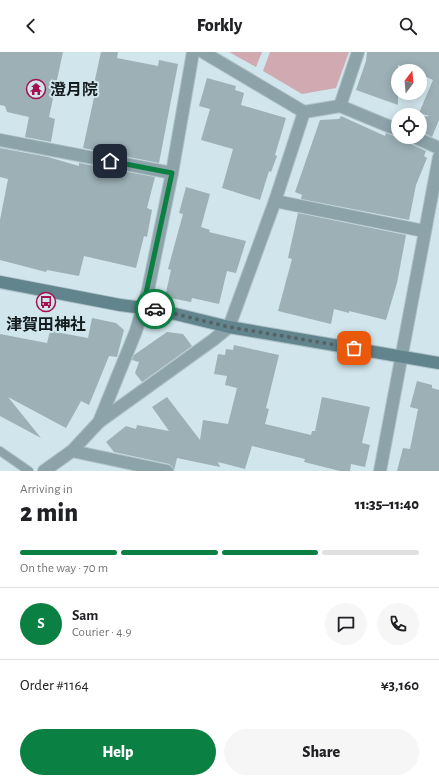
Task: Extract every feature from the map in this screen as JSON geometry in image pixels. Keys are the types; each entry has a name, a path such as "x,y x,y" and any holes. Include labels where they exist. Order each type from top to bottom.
{"street":[{"path":"99,422 136,332 143,307 172,173 193,52"},
{"path":"203,52 304,112 340,106 391,127"},
{"path":"340,106 358,52"},
{"path":"44,471 72,451 99,422 229,327 275,200 304,112"},
{"path":"0,140 172,173"},
{"path":"427,143 439,148"},
{"path":"380,471 439,157"},
{"path":"275,200 424,231"},
{"path":"0,282 120,305 143,307 229,327 439,363"},
{"path":"72,451 167,471"}],"lane":[{"path":"0,451 29,471"}],"shaded area":[{"path":"229,52 262,52 256,67"},
{"path":"270,52 349,52 336,88 302,94 263,71"}],"building":[{"path":"0,52 63,52 49,117 55,119 51,142 25,137 29,117 7,112 5,106 0,105"},
{"path":"101,52 118,52 117,58 158,66 159,60 178,64 159,163 83,148 95,93 92,93"},
{"path":"367,52 439,52 439,120 432,137 427,134 427,116 430,116 427,115 427,108 421,108 425,100 427,100 427,94 433,80 427,77 427,64 391,64 391,100 398,100 398,105 356,90 366,61"},
{"path":"207,78 236,86 235,90 244,93 241,105 286,118 275,155 277,156 271,172 269,171 260,200 222,188 233,149 201,140 210,109 199,106"},
{"path":"341,116 385,136 386,133 391,135 391,144 411,144 426,151 424,156 427,158 416,185 409,220 301,199 302,195 295,192 320,120 339,119"},
{"path":"0,148 48,157 79,166 79,163 155,177 147,208 152,210 147,237 144,236 136,268 84,256 79,276 47,270 46,272 0,260 0,220 8,179 0,177"},
{"path":"186,187 210,194 201,227 210,230 209,232 246,241 236,273 227,271 219,304 192,298 191,302 165,297 171,270 168,269 183,214 179,213"},
{"path":"298,213 406,235 397,283 386,320 334,309 331,324 278,311 292,259 288,258"},
{"path":"92,318 116,323 124,330 117,357 109,356 89,405 81,401 66,428 8,397 41,438 0,416 0,334 47,343 50,331 88,338"},
{"path":"167,332 183,334 192,346 142,382 135,373 139,362 132,360 134,355"},
{"path":"234,345 279,355 266,408 269,409 265,424 311,435 312,431 315,431 322,397 370,407 362,443 370,445 365,467 351,464 350,471 340,471 304,462 305,459 252,446 245,469 218,462 220,467 177,458 174,471 172,466 169,464 114,452 106,442 126,426 136,429 137,425 169,431 152,407 167,397 200,440 203,420 228,424 237,388 225,385 227,376 214,374 218,354 225,355 226,349 233,350"},
{"path":"417,381 432,385 432,388 439,390 439,471 397,471 403,448 410,449 418,409 410,407"}],"way so far":[{"path":"155,309 229,327 354,348"}],"place":[{"name":"澄月院","path":"36,89"},
{"name":"津賀田神社","path":"46,302"}],"route":[{"path":"110,161 172,173 148,290 143,307 155,309"}]}
